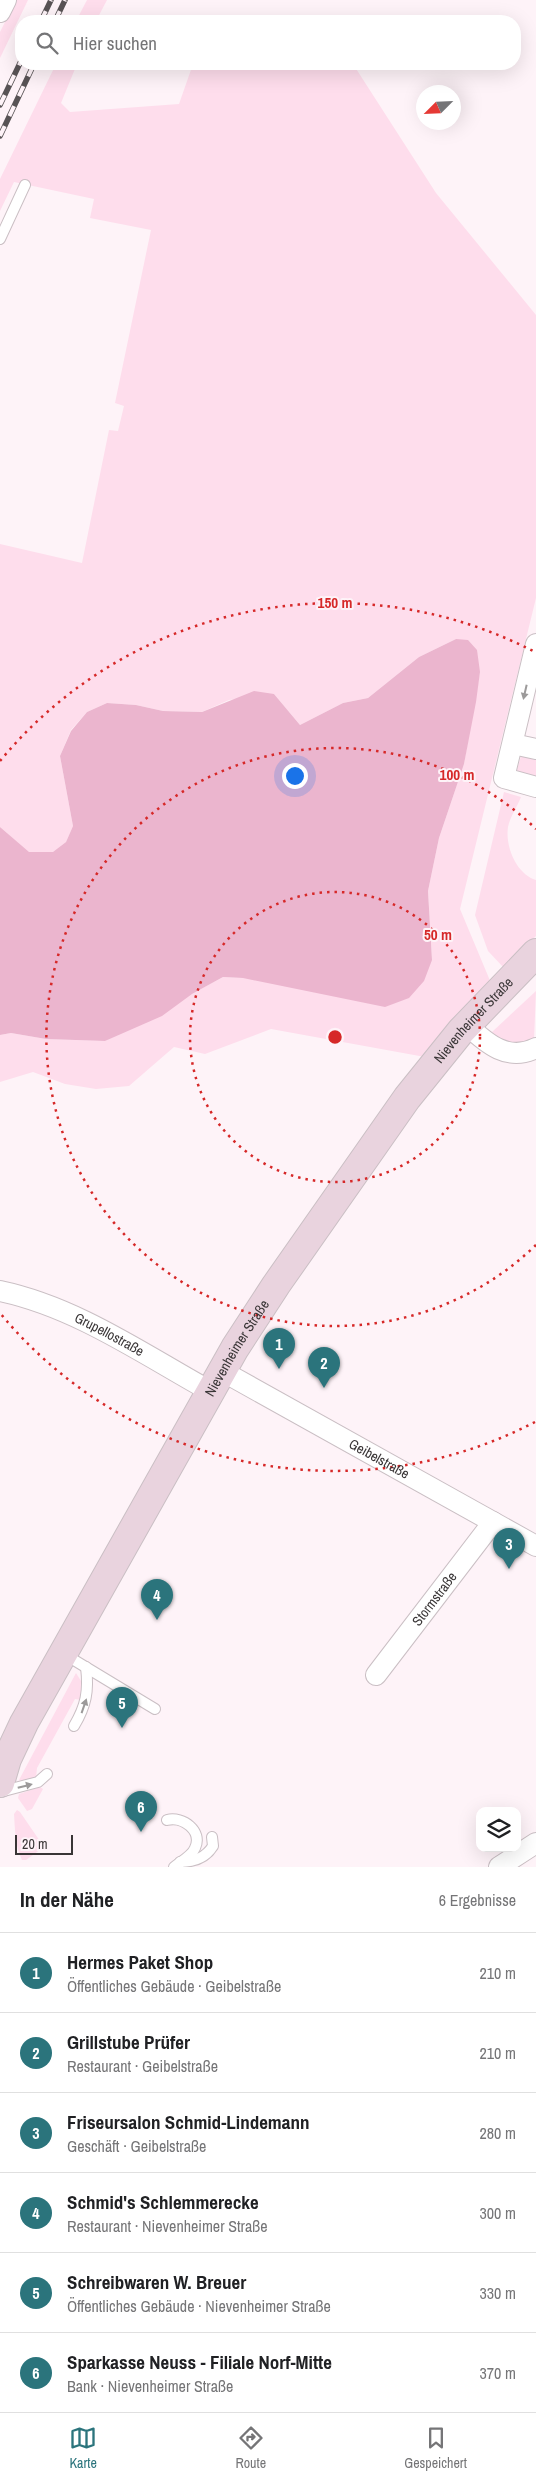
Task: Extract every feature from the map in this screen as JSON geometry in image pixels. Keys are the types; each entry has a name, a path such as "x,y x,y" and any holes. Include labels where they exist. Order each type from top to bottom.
{"main road":[{"name":"Nievenheimer Straße","path":"0,1783 7,1758 63,1653 216,1381 276,1285 401,1106 467,1025 536,953"}],"street":[{"path":"0,12 6,0"},
{"path":"536,644 504,778 536,787"},
{"path":"513,744 536,749"},
{"path":"467,1025 480,1038 502,1051 520,1054 536,1048"},
{"name":"Grupellostraße","path":"0,1291 25,1296 61,1310 216,1381"},
{"name":"Geibelstraße","path":"216,1381 493,1522 536,1546"},
{"name":"Stormstraße","path":"376,1675 493,1522"},
{"path":"499,1867 536,1843"}],"lane":[{"path":"0,239 25,184"},
{"path":"63,1653 155,1709"},
{"path":"74,1726 84,1710 87,1698 86,1667"},
{"path":"0,1792 38,1782 47,1774"},
{"path":"167,1820 176,1818 184,1820 196,1837 195,1849 177,1865"},
{"path":"177,1865 204,1856 213,1846 212,1837"}],"shaded area":[{"path":"16,0 28,0 21,15 15,15 15,27 0,58 0,32"},
{"path":"87,0 107,0 99,15 79,15"},
{"path":"53,70 75,70 61,103 70,112 179,104 191,70 357,70 436,193 536,315 536,598 460,909 491,983 425,1057 271,1029 205,1054 174,1047 129,1086 96,1089 65,1084 33,1072 0,1082 0,1035 11,1033 46,1039 105,1041 223,977 243,978 432,960 428,891 439,838 464,764 480,672 456,639 419,657 368,698 343,703 300,725 274,694 229,700 202,712 163,711 136,705 107,703 87,712 71,730 60,756 73,826 66,842 53,853 28,852 0,827 0,544 82,563 109,430 118,431 124,406 115,403 151,230 90,218 94,199 14,182 0,211 0,179"},
{"path":"456,639 468,640 477,650 480,672 464,764 439,838 428,891 432,960 424,981 409,998 385,1007 243,978 223,977 192,994 162,1016 105,1041 46,1039 11,1033 0,1035 0,827 29,852 53,852 66,842 73,826 60,756 71,731 87,712 107,703 136,705 163,711 202,712 254,691 274,694 300,725 343,703 368,698 419,657"},
{"path":"521,756 536,760 536,779 519,775 517,770"},
{"path":"504,792 521,797 509,823 508,842 510,851 518,866 529,877 536,880 536,936 504,968 488,951 475,915"},
{"path":"536,991 534,1040 512,1044 497,1037 492,1032"},
{"path":"76,1673 81,1681 81,1700 75,1699 37,1768 36,1778 26,1782 19,1780"},
{"path":"40,1787 43,1789 32,1809 27,1811 18,1798 19,1794"},
{"path":"17,1810 44,1847 26,1860 22,1860 17,1843 14,1814"}],"railway":[{"path":"44,15 51,0"},
{"path":"58,15 65,0"},
{"path":"0,105 17,70"},
{"path":"0,136 31,70"}],"place":[{"name":"Hermes Paket Shop","path":"279,1369"},
{"name":"Grillstube Prüfer","path":"324,1388"},
{"name":"Friseursalon Schmid-Lindemann","path":"509,1569"},
{"name":"Schmid's Schlemmerecke","path":"157,1620"},
{"name":"Schreibwaren W. Breuer","path":"122,1728"},
{"name":"Sparkasse Neuss - Filiale Norf-Mitte","path":"141,1832"}]}
